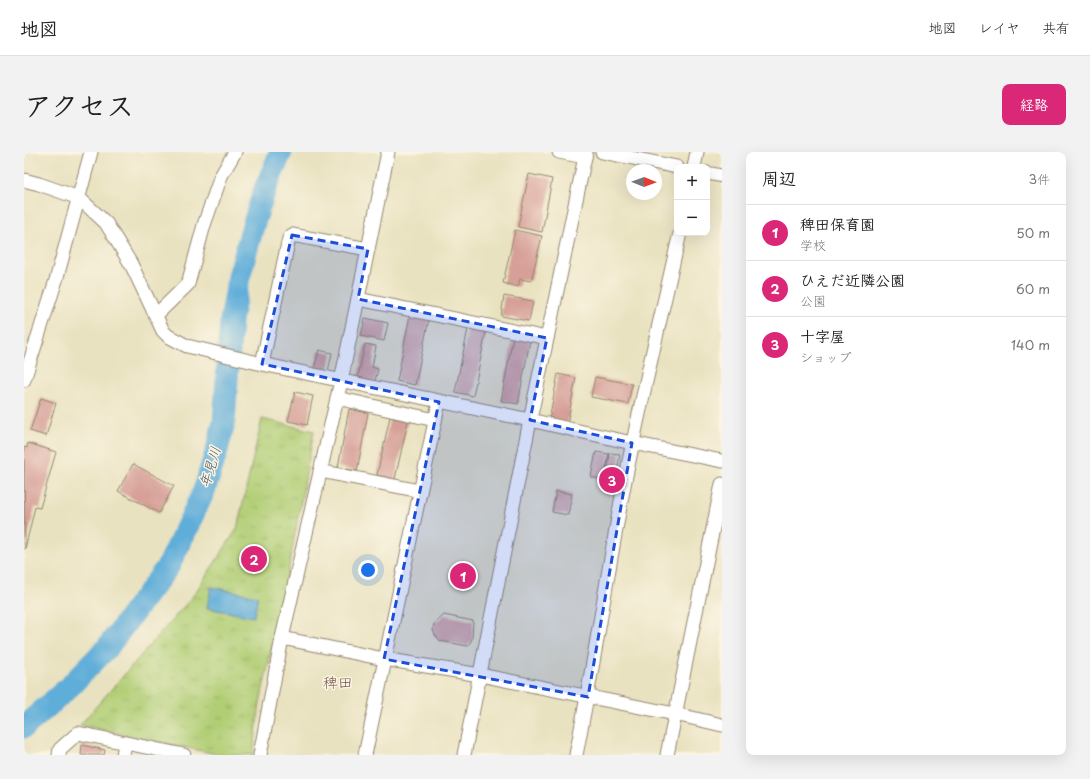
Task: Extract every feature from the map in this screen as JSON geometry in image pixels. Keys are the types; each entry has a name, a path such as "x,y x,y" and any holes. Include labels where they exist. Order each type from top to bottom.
{"street":[{"path":"24,380 57,277 91,152"},
{"path":"156,315 188,284 204,224 221,176 235,152"},
{"path":"260,755 282,638 341,381 388,152"},
{"path":"464,755 530,420 585,155 559,152"},
{"path":"602,152 674,166"},
{"path":"695,164 697,152"},
{"path":"710,174 722,176"},
{"path":"24,180 79,198 106,223 131,264 163,330 168,336 187,346 341,381 722,461"},
{"path":"262,364 289,238 292,235 368,249"},
{"path":"576,755 588,697 632,443 679,236"},
{"path":"358,299 547,338"},
{"path":"337,398 436,420"},
{"path":"365,755 439,402"},
{"path":"320,471 420,491"},
{"path":"667,755 722,484"},
{"path":"282,638 384,659 480,675 675,714 722,725"},
{"path":"59,755 60,749 78,733 124,749 184,755"}],"highlighted area":[{"path":"292,235 368,249 358,299 547,338 530,420 632,443 588,697 384,659 439,402 262,364"}],"green space":[{"path":"262,419 314,431 285,588 260,702 253,755 221,755 80,725 193,596 237,529"}],"water":[{"path":"211,587 258,596 254,617 207,608"}],"building":[{"path":"529,174 552,179 542,232 518,227"},
{"path":"515,230 542,236 531,281 520,279 518,287 503,283"},
{"path":"504,296 533,301 529,321 501,316"},
{"path":"410,315 429,319 415,385 397,381"},
{"path":"365,318 388,323 384,341 361,336"},
{"path":"468,329 486,332 473,396 455,392"},
{"path":"513,337 530,340 518,404 501,401"},
{"path":"365,344 376,346 372,367 378,369 374,385 357,381"},
{"path":"319,350 332,353 327,376 313,373"},
{"path":"558,374 576,378 567,424 549,420"},
{"path":"595,377 632,384 628,404 591,397"},
{"path":"295,392 313,396 307,425 288,421"},
{"path":"41,398 56,403 46,436 30,431"},
{"path":"349,409 368,413 357,471 338,467"},
{"path":"390,417 408,421 395,479 377,475"},
{"path":"28,443 56,452 40,508 35,507 25,549 24,447 27,448"},
{"path":"596,452 609,454 604,480 591,477"},
{"path":"610,453 620,454 617,473 607,472"},
{"path":"133,464 174,486 159,513 118,491"},
{"path":"556,491 572,494 568,515 552,512"},
{"path":"444,615 473,621 472,639 468,646 440,641 435,635 433,630 434,624"},
{"path":"82,745 105,750 104,755 81,755"}],"waterway":[{"name":"年見川","path":"24,727 66,690 107,648 169,565 204,491 224,422 231,321 239,277 265,189 281,152"}],"place":[{"name":"十字屋","path":"612,480"},
{"name":"ひえだ近隣公園","path":"254,559"},
{"name":"稗田保育園","path":"463,576"}],"district":[{"name":"稗田","path":"338,683"}]}
